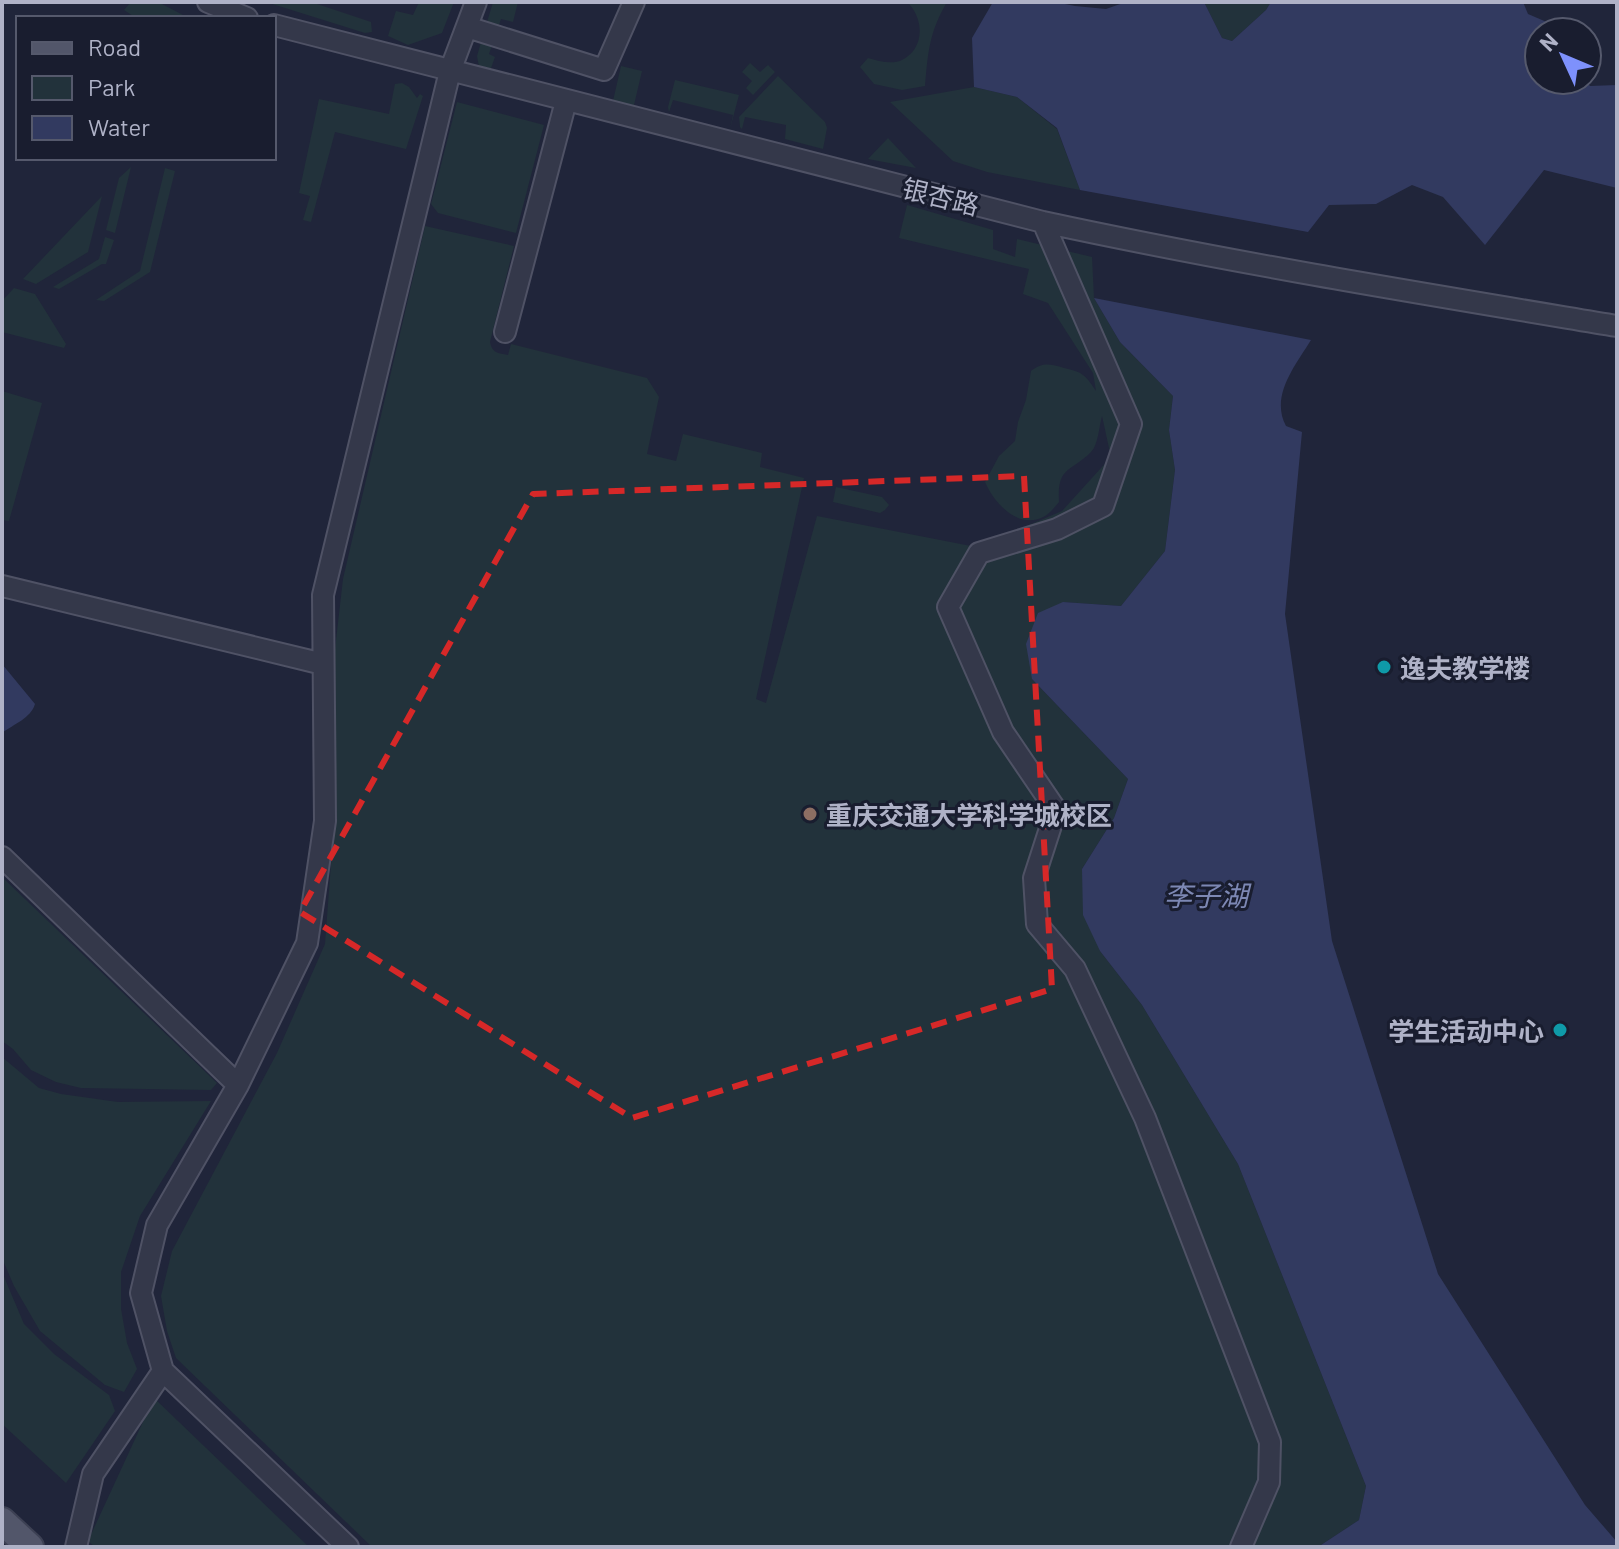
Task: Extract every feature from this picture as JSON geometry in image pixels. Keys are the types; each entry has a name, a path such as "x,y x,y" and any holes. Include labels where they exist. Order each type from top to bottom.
{"main road":[{"path":"2,1521 30,1547"}],"street":[{"path":"208,2 242,16"},
{"path":"348,1547 163,1371 141,1293 157,1225 238,1085 307,943 325,821 323,595 450,71 476,2"},
{"path":"467,27 604,70 634,2"},
{"name":"银杏路","path":"276,26 1043,222 1402,290 1617,326"},
{"path":"505,332 566,101"},
{"path":"1043,222 1131,424 1103,506 1057,529 979,553 948,607 1003,732 1056,810 1034,878 1037,924 1075,969 1145,1118 1270,1442 1269,1482 1241,1547"},
{"path":"2,586 323,664"},
{"path":"2,857 238,1085"},
{"path":"76,1547 93,1474 163,1371"}],"highlighted area":[{"path":"1024,476 1052,989 632,1118 300,912 533,494"}],"green space":[{"path":"131,2 158,2 183,15 133,16 124,10"},
{"path":"266,2 311,2 371,22 372,32 365,33"},
{"path":"419,2 454,2 442,33 408,45 388,36 396,11 413,15"},
{"path":"493,2 518,2 513,22 501,19 489,54 495,57 490,71 479,67 477,56"},
{"path":"907,2 947,2 930,43 925,86 902,90 874,84 860,67 868,58 900,61 914,50 918,42 917,17"},
{"path":"1204,2 1271,2 1232,41 1222,38"},
{"path":"750,63 760,72 768,65 775,72 753,95 746,88 752,81 742,72"},
{"path":"621,66 642,71 634,105 613,101"},
{"path":"778,76 825,122 827,128 823,149 785,139 786,125 745,117 742,129 740,127 739,117"},
{"path":"675,80 739,95 730,129 733,115 673,100 669,112"},
{"path":"402,83 417,98 420,94 423,96 406,149 335,132 311,222 303,220 310,196 299,193 319,99 389,114 395,84"},
{"path":"974,87 1017,97 1057,129 1080,190 987,172 953,161 890,102"},
{"path":"457,102 544,125 516,233 438,213 431,204"},
{"path":"888,138 916,168 868,159"},
{"path":"131,167 115,233 106,230 119,178"},
{"path":"165,168 175,171 150,272 104,301 96,300 140,271"},
{"path":"102,196 88,252 36,284 23,279"},
{"path":"907,205 993,230 993,249 1015,257 1017,239 1092,257 1094,298 1120,342 1173,396 1169,430 1175,470 1165,551 1121,606 1063,602 1032,679 1128,779 1114,818 1082,869 1100,951 1142,1005 1238,1164 1366,1486 1359,1520 1318,1547 372,1547 176,1358 161,1296 172,1251 277,1053 325,944 336,797 335,649 343,579 425,226 514,246 490,342 496,352 508,355 511,344 647,378 659,397 647,454 676,461 683,434 762,453 760,467 804,478 756,699 766,703 817,516 971,546 1062,511 1111,457 1102,416 1093,449 1066,471 1060,482 1059,502 1047,515 1026,520 1001,506 985,482 999,456 1015,441 1031,371 1047,365 1075,371 1086,377 1096,391 1093,373 1048,303 1023,294 1029,269 899,238"},
{"path":"105,237 114,240 106,264 59,289 53,287 99,259"},
{"path":"14,288 35,294 66,344 64,348 2,332 2,301"},
{"path":"2,391 42,403 9,521 2,520"},
{"path":"836,487 882,497 889,505 880,513 833,502"},
{"path":"2,877 217,1083 211,1090 81,1088 56,1082 31,1070 2,1041"},
{"path":"2,1057 39,1088 61,1094 118,1102 211,1101 140,1216 121,1272 121,1309 127,1343 137,1369 124,1392 105,1385 40,1331 2,1258"},
{"path":"2,1272 24,1324 54,1354 109,1395 115,1411 66,1483 2,1424"},
{"path":"154,1398 309,1547 95,1547 88,1541"}],"water":[{"path":"993,2 1055,2 1106,9 1126,2 1204,2 1222,38 1232,41 1271,2 1523,2 1528,14 1533,16 1523,16 1523,96 1603,96 1603,86 1617,85 1617,188 1544,170 1485,245 1443,197 1412,185 1376,204 1329,205 1308,232 1080,190 1057,128 1017,97 974,87 972,38"},
{"name":"李子湖","path":"1094,298 1311,340 1286,382 1281,404 1286,426 1302,432 1285,614 1332,941 1438,1274 1585,1505 1617,1542 1617,1547 1318,1547 1359,1520 1366,1486 1238,1164 1142,1005 1100,951 1083,915 1082,869 1114,818 1128,779 1032,679 1026,644 1038,613 1063,602 1121,606 1165,551 1175,470 1169,430 1173,396 1120,342"},
{"path":"2,664 35,704 26,717 2,733"}],"place":[{"name":"逸夫教学楼","path":"1384,667"},
{"name":"重庆交通大学科学城校区","path":"810,814"},
{"name":"学生活动中心","path":"1560,1030"}]}
